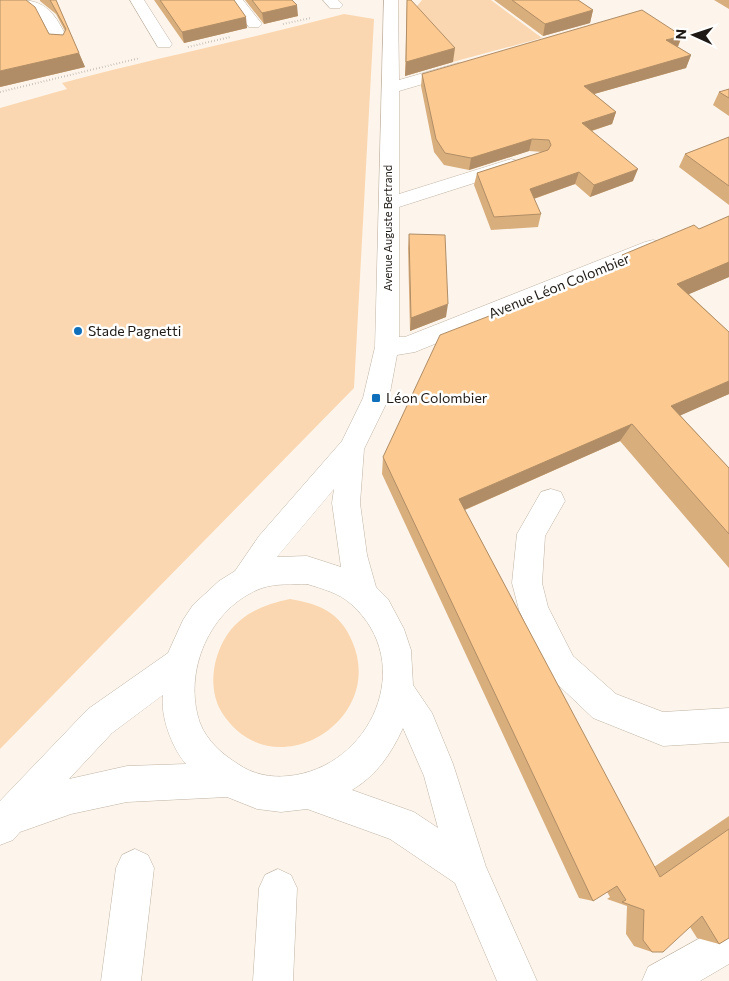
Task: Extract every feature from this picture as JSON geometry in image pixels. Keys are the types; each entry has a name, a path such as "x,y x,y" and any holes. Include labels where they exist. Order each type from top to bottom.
{"street":[{"path":"9,5 29,0 49,18 62,44"},
{"path":"136,0 164,44"},
{"path":"235,0 254,24"},
{"name":"Avenue Auguste Bertrand","path":"245,582 268,545 351,449 376,398 386,347 391,0"},
{"path":"390,88 474,63"},
{"path":"388,204 527,160"},
{"name":"Avenue Léon Colombier","path":"386,347 407,346 674,239"},
{"name":"Avenue Auguste Bertrand","path":"351,449 346,503 352,555 363,595"},
{"path":"551,501 531,534 527,583 534,610 562,668 605,706 663,729 729,725"},
{"path":"307,570 337,578 363,595 385,621 397,654 398,690 389,724 369,754 342,777 309,792 281,795 252,792 227,780 195,749 179,707 181,663 194,629 217,601 245,582 276,571 307,570"},
{"path":"4,823 100,721 181,663"},
{"path":"398,690 420,725 441,776 468,870 517,981"},
{"path":"4,823 71,796 127,784 227,780"},
{"path":"309,792 401,825 468,870"},
{"path":"121,981 135,868"},
{"path":"273,981 278,888"},
{"path":"662,981 729,942"}],"shaded area":[{"path":"422,0 491,0 542,38 434,67 412,12"},
{"path":"344,14 374,19 354,388 0,749 0,108 67,89 62,83"},
{"path":"290,599 319,607 335,616 352,641 359,671 354,698 339,720 318,737 293,746 267,746 242,735 221,711 214,691 214,670 223,642 239,621 261,607"}],"building":[{"path":"0,0 26,0 35,7 49,34 63,35 66,29 50,0 56,0 79,53 0,71"},
{"path":"160,0 234,0 246,17 182,32"},
{"path":"252,0 292,0 297,5 262,13"},
{"path":"407,0 411,0 455,48 406,62"},
{"path":"512,0 578,0 593,10 545,24"},
{"path":"642,10 682,36 666,40 691,55 584,86 616,112 582,123 638,169 594,185 579,172 530,189 541,214 494,217 477,173 548,150 551,145 549,140 532,139 471,158 445,153 436,139 422,74"},
{"path":"729,89 729,98 719,92"},
{"path":"729,137 729,186 685,154"},
{"path":"729,216 729,262 677,284 729,332 729,381 671,406 729,468 729,534 632,424 459,499 660,877 729,829 729,938 719,944 702,916 663,952 652,952 643,940 644,910 622,902 626,900 617,886 593,901 383,457 440,335 629,262 622,255 694,225 699,229"},
{"path":"409,234 445,235 448,304 411,318"}],"place":[{"name":"Stade Pagnetti","path":"78,331"},
{"name":"Léon Colombier","path":"376,398"}]}
